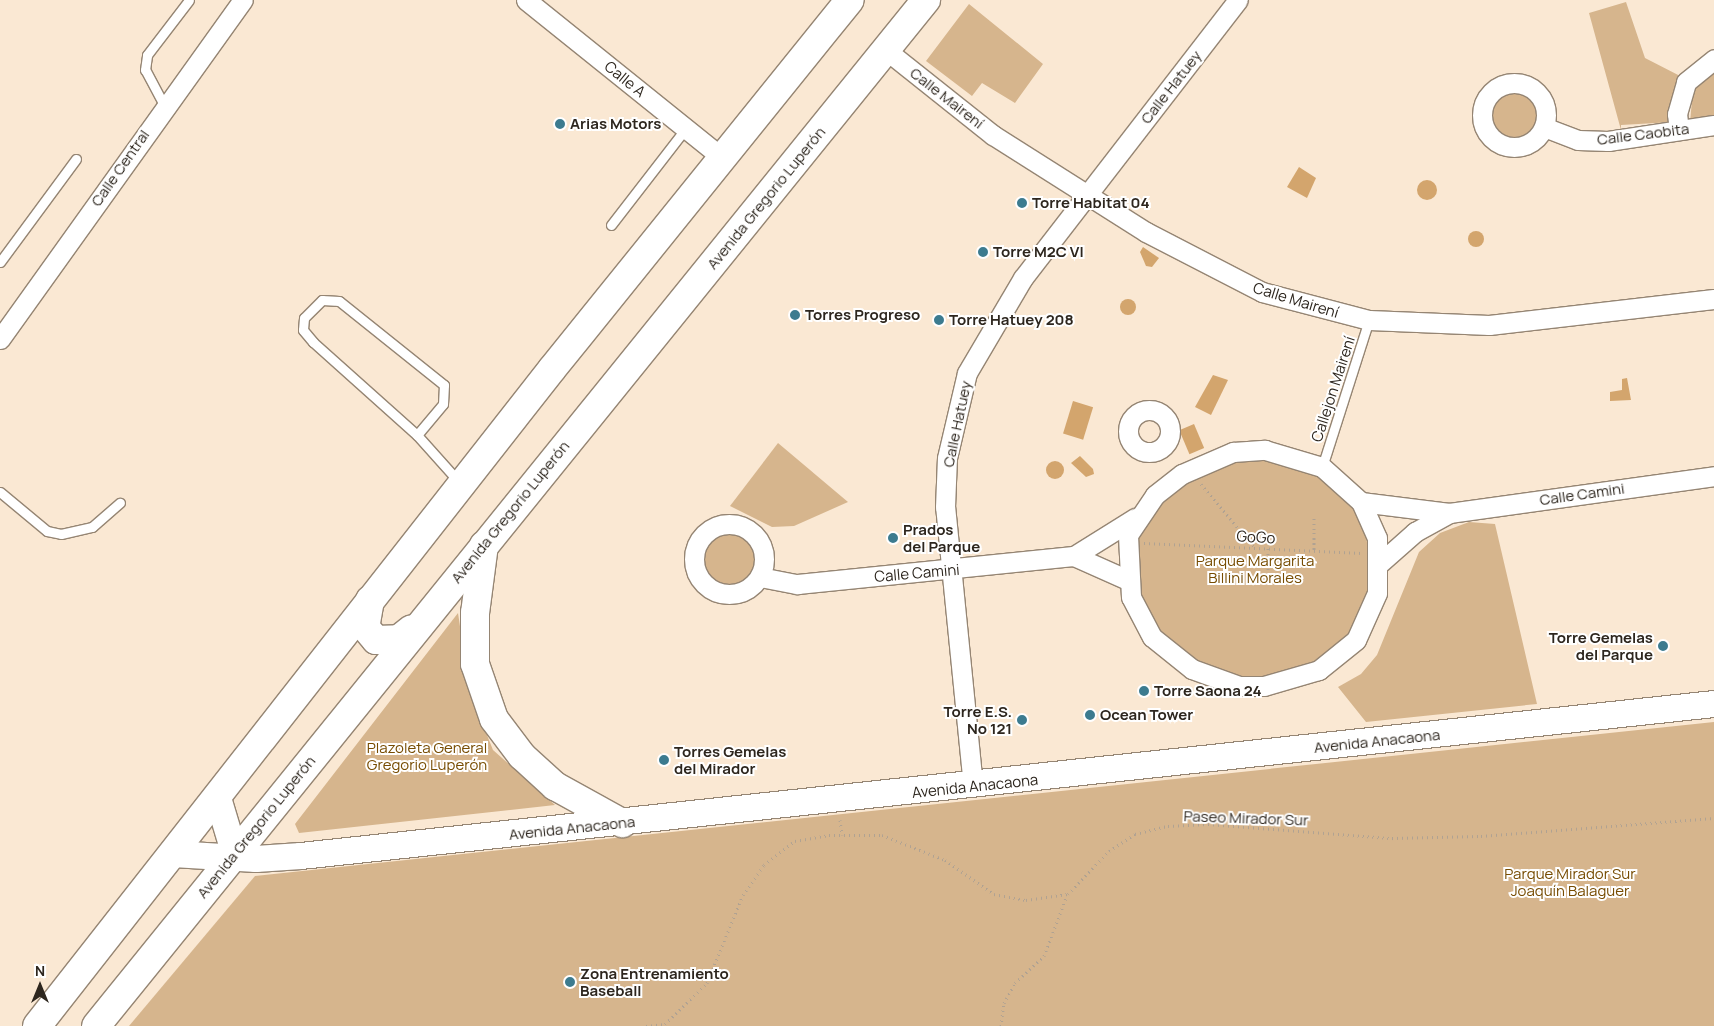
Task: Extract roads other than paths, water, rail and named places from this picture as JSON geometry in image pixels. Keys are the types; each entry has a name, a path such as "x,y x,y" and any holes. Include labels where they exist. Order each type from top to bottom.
{"main road":[{"path":"37,1026 218,798 461,485 850,0"},
{"name":"Avenida Gregorio Luperón","path":"96,1026 235,855 415,628 926,0"},
{"path":"484,545 475,613 475,664 494,719 522,756 555,786 622,823"},
{"path":"370,600 365,627 376,640 399,639 415,628"},
{"name":"Avenida Anacaona","path":"173,854 235,855 256,860 301,856 973,786 1714,704"},
{"path":"218,798 235,855"}],"street":[{"name":"Calle Central","path":"0,338 164,105 243,0"},
{"name":"Calle A","path":"526,0 724,159"},
{"name":"Calle Hatuey","path":"973,786 945,507 947,458 967,373 1023,278 1238,0"},
{"name":"Calle Mairení","path":"886,50 993,135 1204,266 1262,292 1369,320 1489,325 1714,300"},
{"path":"1679,130 1678,105 1686,82 1714,59"},
{"name":"Calle Caobita","path":"1544,127 1578,140 1608,141 1714,125"},
{"path":"1162,448 1189,476"},
{"path":"1264,450 1322,467 1361,502 1374,529 1377,593 1356,640 1319,670 1264,686 1215,680 1170,656 1140,619 1128,580 1128,536 1137,517 1155,495 1189,476 1207,459 1241,451 1264,450"},
{"name":"Calle Camini","path":"1361,502 1449,513 1714,476"},
{"name":"Calle Camini","path":"1376,558 1414,532 1449,513"},
{"name":"Calle Camini","path":"760,577 796,584 950,570 1074,556 1137,517"},
{"path":"1074,556 1128,580"}],"lane":[{"path":"164,105 145,70 148,55 189,0"},
{"path":"611,225 686,128"},
{"path":"0,262 76,159"},
{"path":"417,434 443,404 444,385 339,301 322,300 304,318 303,330 417,434 461,485"},
{"name":"Callejon Mairení","path":"1322,467 1369,320"},
{"path":"0,492 46,531 61,534 92,527 120,503"}],"place":[{"name":"Arias Motors","path":"560,124"},
{"name":"Torre Habitat 04","path":"1022,203"},
{"name":"Torre M2C VI","path":"983,252"},
{"name":"Torres Progreso","path":"795,315"},
{"name":"Torre Hatuey 208","path":"939,320"},
{"name":"Prados del Parque","path":"893,538"},
{"name":"Torre Gemelas del Parque","path":"1663,646"},
{"name":"Torre Saona 24","path":"1144,691"},
{"name":"Ocean Tower","path":"1090,715"},
{"name":"Torre E.S. No 121","path":"1022,720"},
{"name":"Torres Gemelas del Mirador","path":"664,760"},
{"name":"Zona Entrenamiento Baseball","path":"570,982"}],"park label":[{"name":"Parque Margarita Billini Morales","path":"1255,568"},
{"name":"Plazoleta General Gregorio Luperón","path":"427,756"},
{"name":"Parque Mirador Sur Joaquín Balaguer","path":"1570,882"}]}
